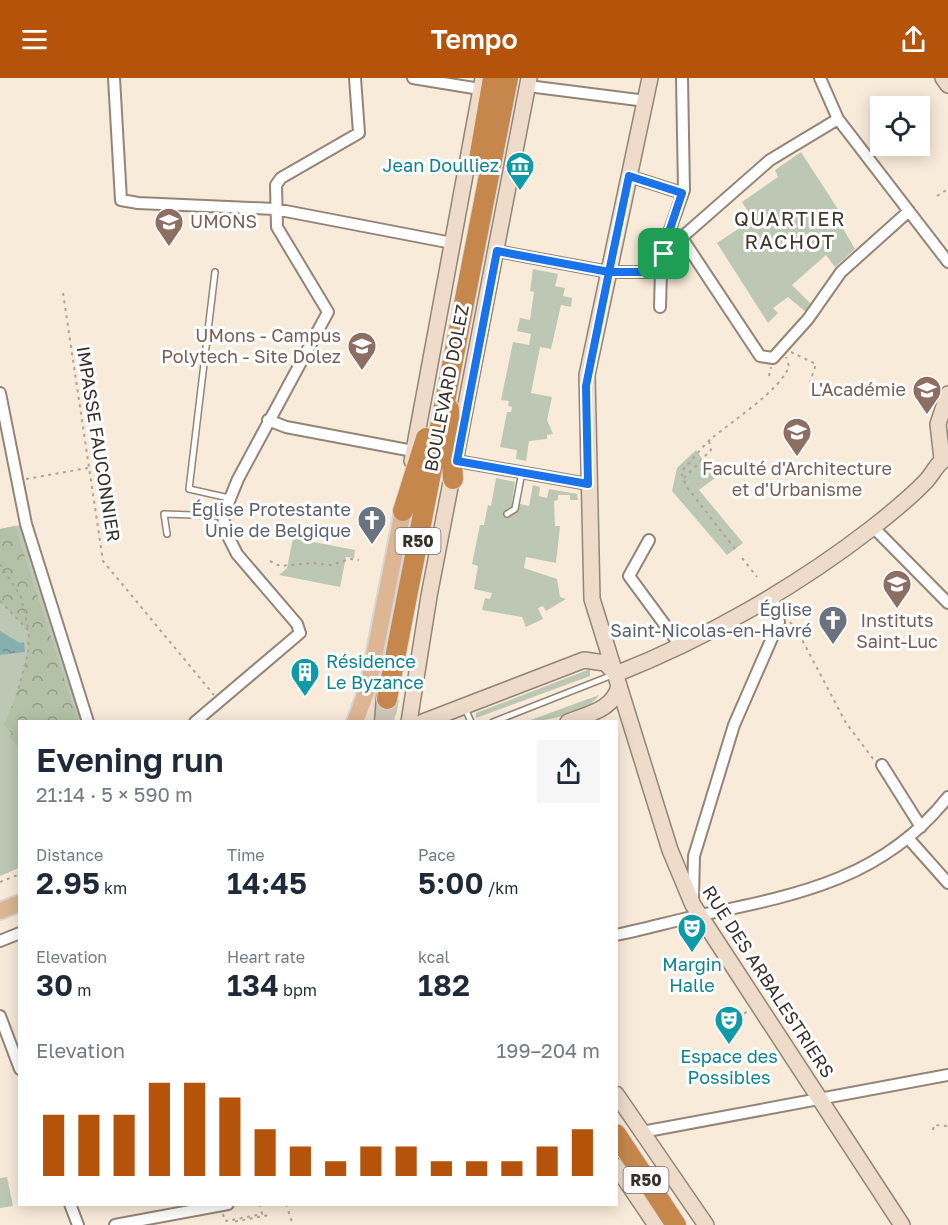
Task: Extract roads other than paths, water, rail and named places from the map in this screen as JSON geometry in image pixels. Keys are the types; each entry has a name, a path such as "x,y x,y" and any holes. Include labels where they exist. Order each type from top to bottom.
{"highway":[{"name":"BOULEVARD DOLEZ","path":"387,699 508,78"},
{"path":"456,340 464,244 485,82"},
{"path":"447,382 455,470"},
{"path":"403,511 447,382"},
{"name":"R50","path":"618,1137 670,1223"}],"main road":[{"path":"356,720 368,687 403,511"},
{"path":"0,911 18,904"}],"street":[{"path":"114,78 121,200 138,203 275,208 452,243"},
{"path":"197,720 300,633 297,624 237,554 226,532 223,516 229,498 268,420 328,312 277,227 276,185 281,178 358,133 355,78"},
{"path":"413,78 485,82"},
{"name":"RUE DES ARBALESTRIERS","path":"650,78 586,386 592,599 670,850 696,910 902,1225"},
{"path":"660,307 661,270 667,238 682,193 682,78"},
{"path":"820,78 838,119 948,262"},
{"path":"943,78 948,86"},
{"name":"BOULEVARD DOLEZ","path":"403,511 452,243 485,82"},
{"path":"528,82 646,102"},
{"name":"BOULEVARD DOLEZ","path":"409,716 528,82"},
{"path":"664,254 770,160 838,119"},
{"path":"629,176 682,193"},
{"path":"682,238 760,356 773,358 808,319 841,272 909,211"},
{"path":"497,251 609,272 661,270"},
{"path":"0,393 34,554 87,720"},
{"path":"617,679 679,644 773,597 873,527 926,481 945,458 938,424 948,394"},
{"path":"268,420 286,427 413,451"},
{"path":"455,470 522,472 588,484"},
{"path":"873,527 948,603"},
{"path":"650,540 629,576 679,644"},
{"path":"696,910 696,847 734,725 779,622 773,597"},
{"path":"427,720 584,660 605,663 617,679 615,698 605,706 573,720"},
{"path":"366,720 368,687"},
{"path":"882,765 921,826"},
{"path":"618,934 696,910 788,897 846,877 908,838 948,797"},
{"path":"908,838 948,883"},
{"path":"0,941 18,934"},
{"path":"0,1016 18,1064"},
{"path":"642,1132 948,1075"},
{"path":"618,1097 706,1225"},
{"path":"618,1168 670,1223"},
{"path":"71,1206 78,1225"},
{"path":"115,1225 217,1206"}],"lane":[{"path":"215,272 189,489 229,498"},
{"path":"507,514 515,509 522,472"},
{"path":"166,534 164,514 223,516"},
{"path":"499,720 617,679"},
{"path":"464,706 470,720"},
{"path":"618,1179 650,1225"}],"water":[{"path":"0,631 20,643 24,642 25,652 0,655"}],"tunnel":[{"path":"384,720 387,699"}],"place":[{"name":"Jean Doulliez","path":"520,192"},
{"name":"UMONS","path":"169,248"},
{"name":"UMons - Campus Polytech - Site Dolez","path":"362,372"},
{"name":"L'Académie","path":"927,416"},
{"name":"Faculté d'Architecture et d'Urbanisme","path":"797,458"},
{"name":"Église Protestante Unie de Belgique","path":"372,546"},
{"name":"Instituts Saint-Luc","path":"897,610"},
{"name":"Église Saint-Nicolas-en-Havré","path":"833,646"},
{"name":"Résidence Le Byzance","path":"305,698"},
{"name":"Margin Halle","path":"692,954"},
{"name":"Espace des Possibles","path":"729,1046"}],"district":[{"name":"QUARTIER RACHOT","path":"790,230"}]}
